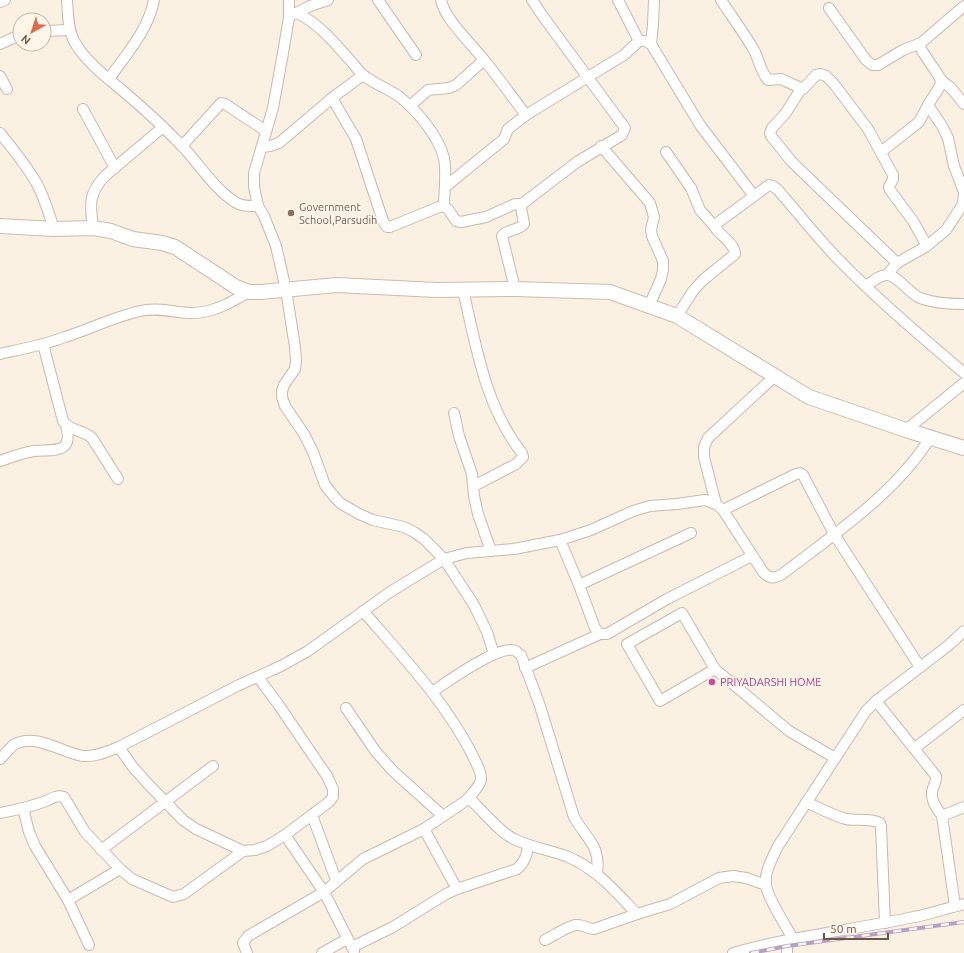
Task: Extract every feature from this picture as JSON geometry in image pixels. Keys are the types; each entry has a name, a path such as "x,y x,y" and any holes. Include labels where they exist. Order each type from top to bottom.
{"main road":[{"path":"0,226 54,229 93,228 111,231 133,239 162,243 175,247 236,287 248,292 337,285 436,290 515,289 610,292 677,316 809,397 964,448"}],"street":[{"path":"0,2 5,0"},
{"path":"67,0 70,30 74,41 83,54 163,127 182,146 208,177 235,202 245,206 258,206"},
{"path":"109,79 145,28 154,0 163,0"},
{"path":"289,0 293,15 273,108 254,172 254,187 258,206 264,216 276,246 286,290 295,347 295,368 282,391 284,406 304,434 313,452 325,485 340,503 373,520 404,527 414,532 424,539 444,559 474,605 487,632 494,654"},
{"path":"293,15 310,6 328,0"},
{"path":"378,0 416,55"},
{"path":"441,0 444,10 526,115"},
{"path":"332,98 356,139 384,225 390,227 440,207 448,209 456,221 461,222 486,217 515,204 522,204 577,162 601,146 622,135 625,128 532,0"},
{"path":"618,0 639,41"},
{"path":"651,44 654,0"},
{"path":"721,0 747,38 764,75 768,80 781,79 801,89"},
{"path":"828,8 866,60 872,65 878,66 903,50 921,43 964,6"},
{"path":"293,15 309,19 321,28 363,75 385,87 410,106 424,122 437,141 444,158 444,207"},
{"path":"52,31 70,30"},
{"path":"0,44 12,39"},
{"path":"445,187 504,139 508,129 526,115 624,55 639,41 644,41 651,44 700,125 754,196"},
{"path":"921,43 920,46 922,51 941,80 951,88 964,104"},
{"path":"410,106 428,90 449,88 456,85 484,60"},
{"path":"897,263 792,162 771,136 770,133 772,128 785,114 801,89 804,88 816,76 821,74 826,76 834,84 868,129 893,175 893,179 889,187 890,190 912,221 927,246"},
{"path":"262,147 279,143 332,98 363,75"},
{"path":"0,76 7,89"},
{"path":"881,152 919,122 940,86 941,80"},
{"path":"182,146 221,103 225,104 266,131"},
{"path":"866,286 880,277 887,275 897,263 927,246 946,230 963,204 964,192 954,166 948,138 928,105"},
{"path":"83,109 115,168"},
{"path":"93,228 90,208 91,197 97,184 163,127"},
{"path":"0,133 37,184 47,207 54,229"},
{"path":"601,146 650,203 653,210 654,216 651,230 652,236 664,261 663,270 650,306"},
{"path":"666,152 691,188 700,210 735,251 735,254 703,280 677,316"},
{"path":"716,227 720,221 769,185 773,186 841,262 964,373"},
{"path":"515,289 502,236 505,232 521,227 524,224 521,207 522,204"},
{"path":"887,275 893,277 919,297 932,301 964,304"},
{"path":"463,290 479,357 493,403 503,425 513,442 522,453 523,457 521,461 516,464 474,486"},
{"path":"0,354 43,344 130,314 150,309 189,313 203,312 219,308 248,292"},
{"path":"0,461 33,451 56,450 67,444 69,437 63,421 43,344"},
{"path":"719,507 704,457 704,447 708,438 775,376"},
{"path":"906,430 964,383"},
{"path":"454,413 459,436 472,474 474,496 478,514 491,551"},
{"path":"66,426 86,433 92,438 118,479"},
{"path":"0,760 14,745 32,741 84,756 95,755 119,747 308,651 390,592 444,559 467,553 514,549 560,540 591,530 633,511 650,506 705,500 719,507 730,520 763,572 769,578 776,578 878,498 902,475 921,453 930,438"},
{"path":"719,507 800,473 806,478 834,534 920,667"},
{"path":"579,585 690,532"},
{"path":"560,540 595,628 600,634"},
{"path":"525,668 600,634 607,634 679,592 752,556"},
{"path":"247,953 243,943 248,936 324,892 336,880 363,859 424,829 469,798 478,787 481,779 480,771 463,737 452,720 432,692 363,611"},
{"path":"715,669 660,701 627,644 682,613 715,669 789,731 835,758"},
{"path":"793,939 772,901 766,885 768,866 778,846 863,716 876,701 964,631"},
{"path":"432,692 494,654 509,650 516,651 520,655 542,712 574,817 597,853 599,862 597,873"},
{"path":"119,747 132,766 183,820 196,829 243,851 255,850 266,846 285,835 329,802 333,797 332,789 327,776 258,677"},
{"path":"733,953 793,939 933,913 960,905 942,816 934,804 932,797 932,792 937,780 936,776 876,701"},
{"path":"346,708 376,752 393,771 443,816"},
{"path":"915,748 964,710"},
{"path":"101,850 213,766"},
{"path":"0,813 34,805 60,796 64,797 85,832 120,869 132,879 173,897 184,894 243,851"},
{"path":"469,798 513,838 528,845 566,856 597,873 636,914"},
{"path":"806,802 830,814 847,819 875,821 880,823 885,923"},
{"path":"942,816 964,807"},
{"path":"23,808 29,832 35,846 68,900 89,945"},
{"path":"312,815 336,880"},
{"path":"424,829 457,889"},
{"path":"285,835 324,892 351,946"},
{"path":"322,953 351,946 393,926 432,902 457,889 517,869 523,864 526,858 528,845"},
{"path":"68,900 120,869"},
{"path":"545,940 573,926 581,925 594,929 670,904 719,878 733,876 746,878 766,885"},
{"path":"787,953 788,946 793,939"}],"railway":[{"path":"751,953 787,946 964,922"}],"place":[{"name":"Government School,Parsudih","path":"291,213"},
{"name":"PRIYADARSHI HOME","path":"712,682"}]}
